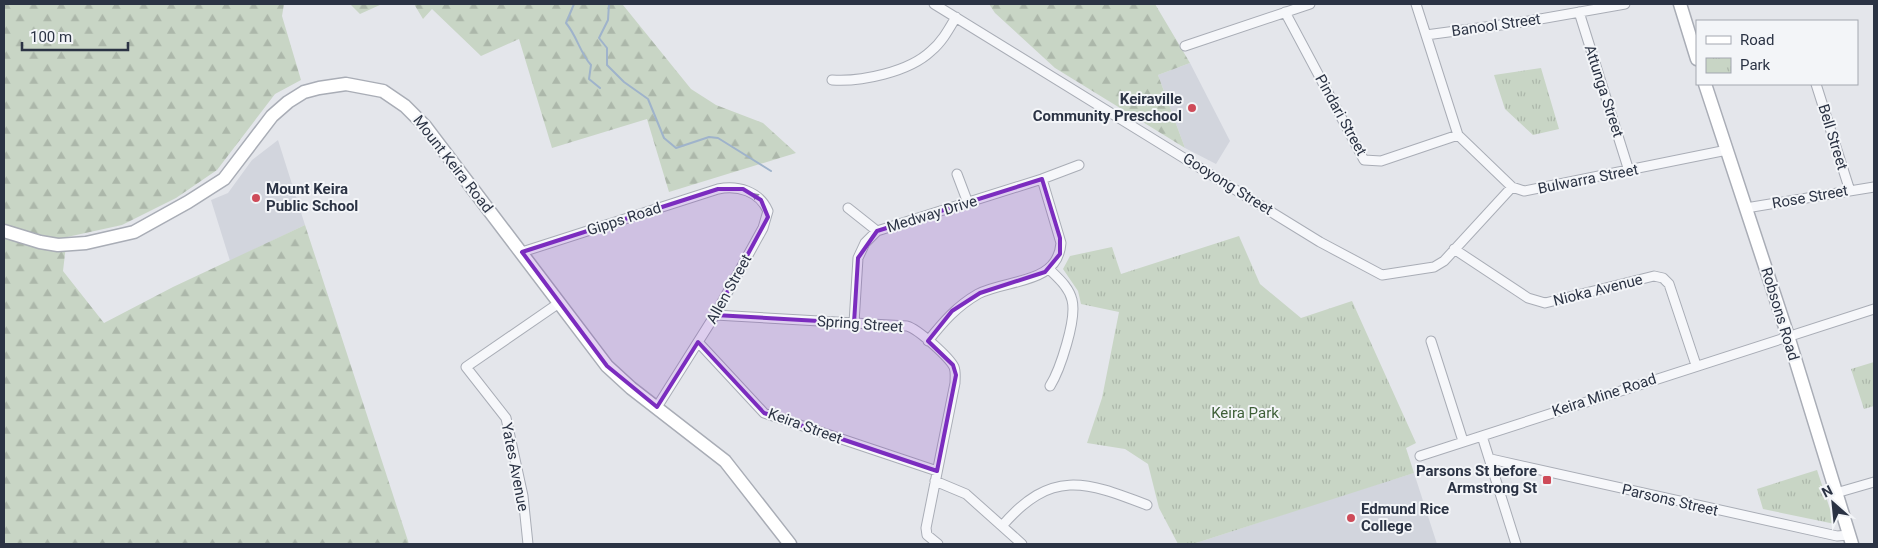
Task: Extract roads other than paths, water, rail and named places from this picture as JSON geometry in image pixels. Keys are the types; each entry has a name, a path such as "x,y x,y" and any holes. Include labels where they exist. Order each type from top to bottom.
{"main road":[{"path":"1680,4 1696,55"},
{"name":"Mount Keira Road","path":"4,231 40,242 58,245 86,243 134,232 195,198 224,179 272,116 288,102 304,92 346,84 382,91 414,114 441,145 607,366 627,385 725,461 790,544"},
{"name":"Robsons Road","path":"1705,85 1788,336 1851,540"}],"street":[{"name":"Gooyong Street","path":"934,4 1312,236 1382,276 1434,268 1444,261 1512,187"},
{"path":"1185,46 1310,4"},
{"path":"1416,4 1458,135 1512,187"},
{"name":"Banool Street","path":"1426,34 1625,4"},
{"name":"Pindari Street","path":"1285,12 1364,160 1381,161 1458,135"},
{"name":"Attunga Street","path":"1579,12 1629,171"},
{"path":"832,80 858,80 912,64 932,50 956,17"},
{"name":"Bell Street","path":"1816,85 1850,191"},
{"name":"Bulwarra Street","path":"1512,187 1524,192 1727,150"},
{"name":"Medway Drive","path":"854,322 858,258 865,243 877,232 1042,180 1079,165"},
{"path":"957,174 968,203"},
{"path":"928,341 952,311 980,293 1034,277 1049,269 1057,259 1061,243 1042,180"},
{"name":"Allen Street","path":"657,407 715,316 763,228 768,211 762,200 743,189 726,187"},
{"name":"Gipps Road","path":"522,252 726,187"},
{"name":"Rose Street","path":"1746,208 1874,187"},
{"path":"848,208 877,232"},
{"name":"Nioka Avenue","path":"1454,250 1528,298 1545,303 1654,276 1663,278 1669,284 1696,365"},
{"path":"1049,269 1069,291 1073,305 1062,365 1050,386"},
{"name":"Yates Avenue","path":"528,544 523,496 506,418 466,367 559,303"},
{"name":"Keira Mine Road","path":"1420,456 1696,365 1874,309"},
{"name":"Spring Street","path":"715,316 907,326 928,341 955,369 955,383 926,528 927,534 938,544"},
{"path":"1431,341 1463,441"},
{"name":"Keira Street","path":"698,342 764,413 937,471"},
{"path":"1482,436 1516,544"},
{"name":"Parsons Street","path":"1490,460 1851,540"},
{"path":"935,481 966,494 1022,544"},
{"path":"1836,493 1874,482"},
{"path":"1002,526 1025,502 1066,485 1101,487 1147,505"}],"waterway":[{"path":"574,4 566,23 591,65 589,79 600,88"},
{"path":"609,4 608,20 599,38 607,48 607,65 624,82 648,99 664,138 676,148 709,137 718,138 771,171"}],"place":[{"name":"Keiraville Community Preschool","path":"1192,108"},
{"name":"Mount Keira Public School","path":"256,198"},
{"name":"Parsons St before Armstrong St","path":"1547,480"},
{"name":"Edmund Rice College","path":"1351,518"}],"park label":[{"name":"Keira Park","path":"1245,413"}]}
